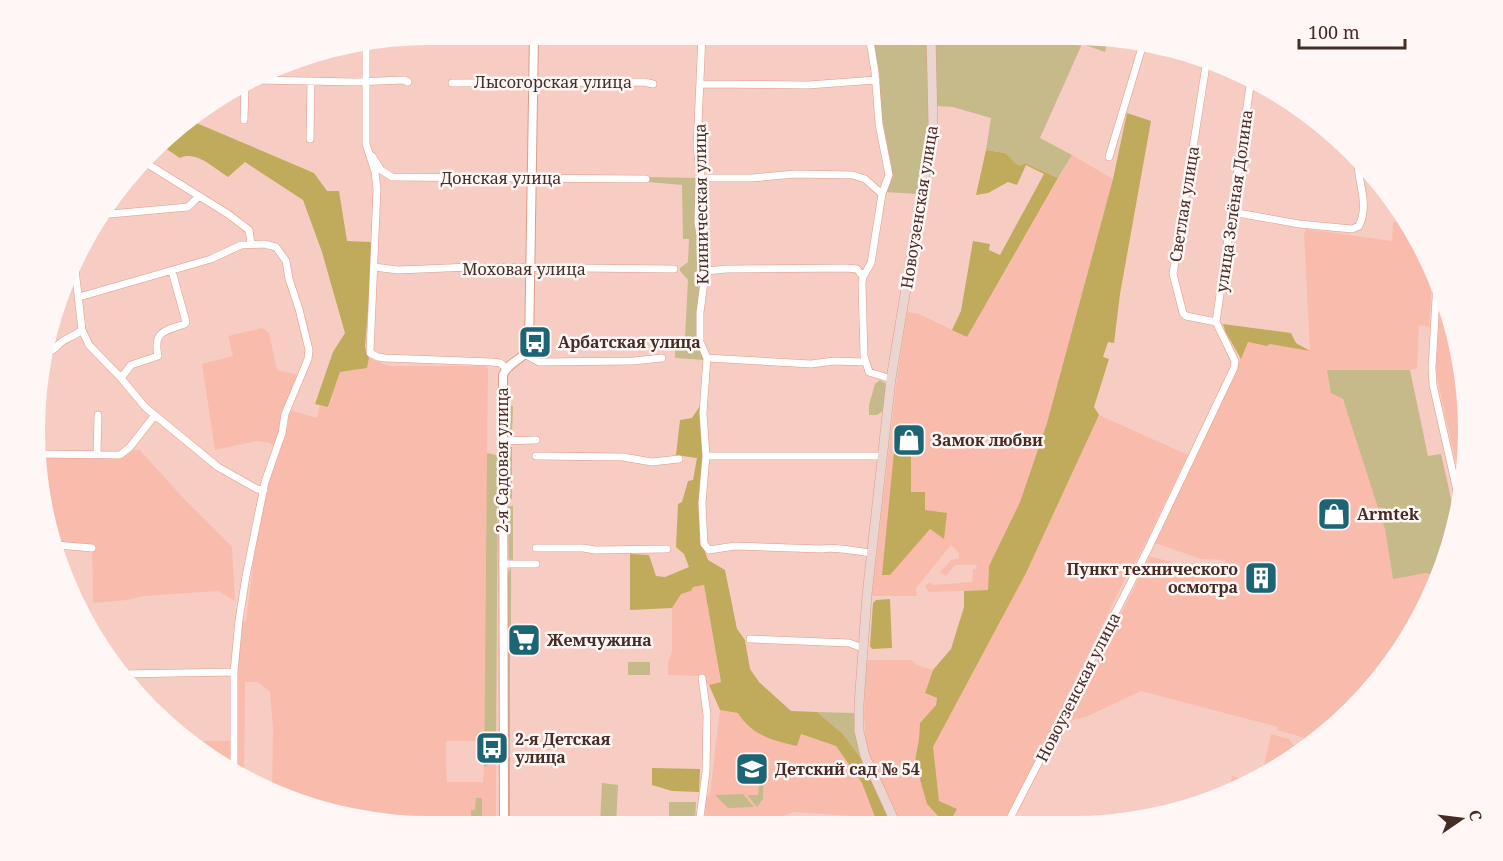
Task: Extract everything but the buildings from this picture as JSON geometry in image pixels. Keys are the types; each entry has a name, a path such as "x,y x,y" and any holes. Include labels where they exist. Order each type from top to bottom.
{"main road":[{"name":"Новоузенская улица","path":"892,816 865,756 859,704 872,553 891,379 933,124 931,45"}],"street":[{"path":"534,45 529,348 526,355 539,362 633,361 662,358"},
{"name":"Клиническая улица","path":"702,45 696,147 701,178 698,223 706,271 700,313 700,342 707,358 703,413 706,456 702,503 704,544 709,550 735,546 830,548 872,553"},
{"path":"871,45 879,124 889,175 882,194 871,263 863,277 864,362 869,372 891,379"},
{"path":"366,50 368,153 375,172 377,189 370,353 385,358 492,362 500,363 506,368"},
{"path":"1109,157 1141,51"},
{"name":"Светлая улица","path":"1205,68 1173,274 1182,313 1186,316 1216,322"},
{"path":"270,80 404,80 408,82"},
{"path":"701,84 808,85 876,80"},
{"path":"310,81 310,139"},
{"name":"Лысогорская улица","path":"452,82 644,82 653,84"},
{"name":"улица Зелёная Долина","path":"1216,322 1250,89"},
{"path":"244,120 245,93"},
{"name":"Донская улица","path":"368,153 381,170 392,177 646,180"},
{"path":"150,166 228,214 249,230 251,244"},
{"path":"1232,212 1352,229 1359,226 1362,219 1364,196 1359,172"},
{"path":"701,178 752,178 795,174 853,175 865,179 882,194"},
{"path":"112,214 188,207 198,197"},
{"path":"80,297 211,259 241,245 264,244 276,247 286,261 309,350 305,368 285,414 282,433 264,490 238,620 234,672 234,762"},
{"name":"Моховая улица","path":"374,267 398,270 471,267 674,269"},
{"path":"706,271 846,268 857,269 863,277"},
{"path":"121,378 131,365 158,356 157,339 160,334 186,322 172,271"},
{"path":"77,278 82,330 89,345 145,407 218,467 257,489 264,490"},
{"path":"1436,301 1433,385 1455,482"},
{"name":"Новоузенская улица","path":"1011,816 1149,549 1234,368 1235,361 1216,322"},
{"path":"53,351 62,342 74,337 82,330"},
{"name":"2-я Садовая улица","path":"504,816 503,375 506,368 526,355"},
{"path":"707,358 811,364 834,361 864,362"},
{"path":"98,415 98,454"},
{"path":"46,454 120,454 126,452 155,415"},
{"path":"503,441 536,440"},
{"path":"536,456 624,457 652,462 679,459"},
{"path":"706,456 882,456"},
{"path":"63,546 92,548"},
{"path":"536,548 667,549"},
{"path":"502,564 536,564"},
{"path":"750,639 849,643 863,648"},
{"path":"132,674 234,672"},
{"path":"700,816 706,772 707,716 702,678"}],"shaded area":[{"path":"874,45 927,45 929,123 918,194 885,192 892,169 881,114 879,72"},
{"path":"934,45 1081,45 1040,138 1072,155 1058,178 1025,163 1019,166 1005,153 986,150 991,118 953,107 937,106"},
{"path":"1086,46 1106,47 1105,52"},
{"path":"1127,113 1151,121 1120,294 1114,343 1108,342 1103,357 1109,359 1094,407 1099,415 1026,573 933,747 939,801 957,809 953,816 938,816 927,804 915,761 920,723 936,705 937,698 925,693 933,670 951,649 964,607 964,591 988,590 989,566 1020,502 1047,423 1113,179"},
{"path":"198,124 314,173 327,191 339,191 347,241 371,242 372,260 365,347 369,358 367,368 340,372 328,407 315,404 333,352 345,333 322,252 303,200 245,162 228,177 199,158 186,156 180,158 167,149"},
{"path":"986,150 1005,153 1019,166 1025,163 1058,178 967,337 952,330 961,311 973,241 990,244 989,250 1000,255 1044,174 1026,165 1017,185 1008,182 988,193 976,195"},
{"path":"1072,155 1113,179 1047,423 1020,502 989,566 988,590 929,592 925,586 930,582 933,585 972,582 973,569 977,569 976,565 955,565 946,576 940,572 951,560 959,558 959,553 951,545 916,588 917,596 872,596 897,378 907,312 919,314 967,337"},
{"path":"645,177 698,178 704,269 698,315 705,360 675,358 675,346 685,338 688,280 680,271 680,268 688,262 689,239 683,239 682,185 649,182"},
{"path":"1393,222 1397,222 1432,290 1429,327 1419,325 1417,368 1410,370 1327,370 1345,406 1385,528 1393,578 1430,574 1393,645 1345,703 1304,738 1277,730 1278,727 1141,691 1088,716 1070,721 1069,717 1150,556 1197,570 1224,573 1225,560 1201,559 1155,543 1248,342 1310,350 1304,234 1306,229 1392,241"},
{"path":"1440,312 1455,380 1458,430 1456,464 1438,383 1436,368"},
{"path":"1223,324 1291,333 1296,343 1310,351 1248,342 1241,359"},
{"path":"262,328 269,333 277,370 299,375 281,412 275,447 269,443 256,441 215,450 202,364 233,356 228,336"},
{"path":"369,358 389,366 486,366 488,369 484,741 446,741 446,762 447,782 483,782 484,767 496,761 496,816 380,813 331,803 272,782 273,727 270,692 258,682 245,682 244,767 237,763 241,621 246,621 255,548 268,482 286,433 290,410 317,418 320,405 329,407 340,372 367,368"},
{"path":"1327,370 1410,370 1428,456 1441,454 1452,503 1430,574 1426,573 1393,579 1385,529 1343,399 1331,393"},
{"path":"880,380 886,384 883,411 877,415 869,415 869,405 875,384"},
{"path":"702,403 704,461 702,544 708,560 725,570 737,629 745,640 750,669 759,682 791,711 817,712 843,734 860,757 887,816 875,816 862,783 836,746 801,734 797,746 780,742 756,732 743,721 738,713 720,710 709,685 721,682 704,585 693,587 691,591 681,594 672,608 630,610 630,554 649,555 656,576 665,577 689,567 684,554 676,547 678,504 682,502 688,481 693,480 697,458 676,455 680,420 692,418"},
{"path":"507,406 513,406 512,436 507,436"},
{"path":"1099,415 1188,455 1008,816 896,816 866,742 864,716 866,660 911,660 917,665 933,670 925,693 937,698 936,705 920,723 917,749 933,747 1026,573"},
{"path":"507,447 512,447 512,499 507,499"},
{"path":"133,450 140,450 232,547 235,601 218,591 144,596 93,603 92,545 61,542 52,506 46,457 120,457 128,455"},
{"path":"894,452 911,453 911,492 925,492 925,510 947,513 944,539 930,529 890,575 882,575"},
{"path":"487,453 496,455 498,459 496,761 484,767"},
{"path":"513,506 513,561 509,559 508,507"},
{"path":"511,566 511,633 506,629 507,577"},
{"path":"704,585 721,683 709,685 700,676 668,675 668,662 672,652 672,608 681,594 691,591 693,587"},
{"path":"890,599 892,648 872,649 870,646 873,603 876,600"},
{"path":"505,651 510,651 510,816 505,816"},
{"path":"628,662 650,662 650,675 628,675"},
{"path":"720,710 738,713 836,746 862,783 876,816 794,812 784,816 706,816 705,800 710,793"},
{"path":"817,712 854,713 860,757 843,734"},
{"path":"1271,734 1289,739 1295,745 1287,751 1264,764"},
{"path":"203,741 231,741 230,759"},
{"path":"652,768 700,769 699,792 672,791 652,785"},
{"path":"602,783 618,785 616,816 600,816"},
{"path":"759,783 763,783 763,799 757,807 747,795 758,795"},
{"path":"743,794 754,807 728,808 715,795"},
{"path":"476,798 482,798 482,816 471,816 471,810 475,810"},
{"path":"669,802 696,802 695,816 669,816"}],"place":[{"name":"Арбатская улица","path":"535,342"},
{"name":"Замок любви","path":"909,440"},
{"name":"Armtek","path":"1334,514"},
{"name":"Пункт технического осмотра","path":"1261,578"},
{"name":"Жемчужина","path":"524,640"},
{"name":"2-я Детская улица","path":"492,748"},
{"name":"Детский сад № 54","path":"752,769"}]}
